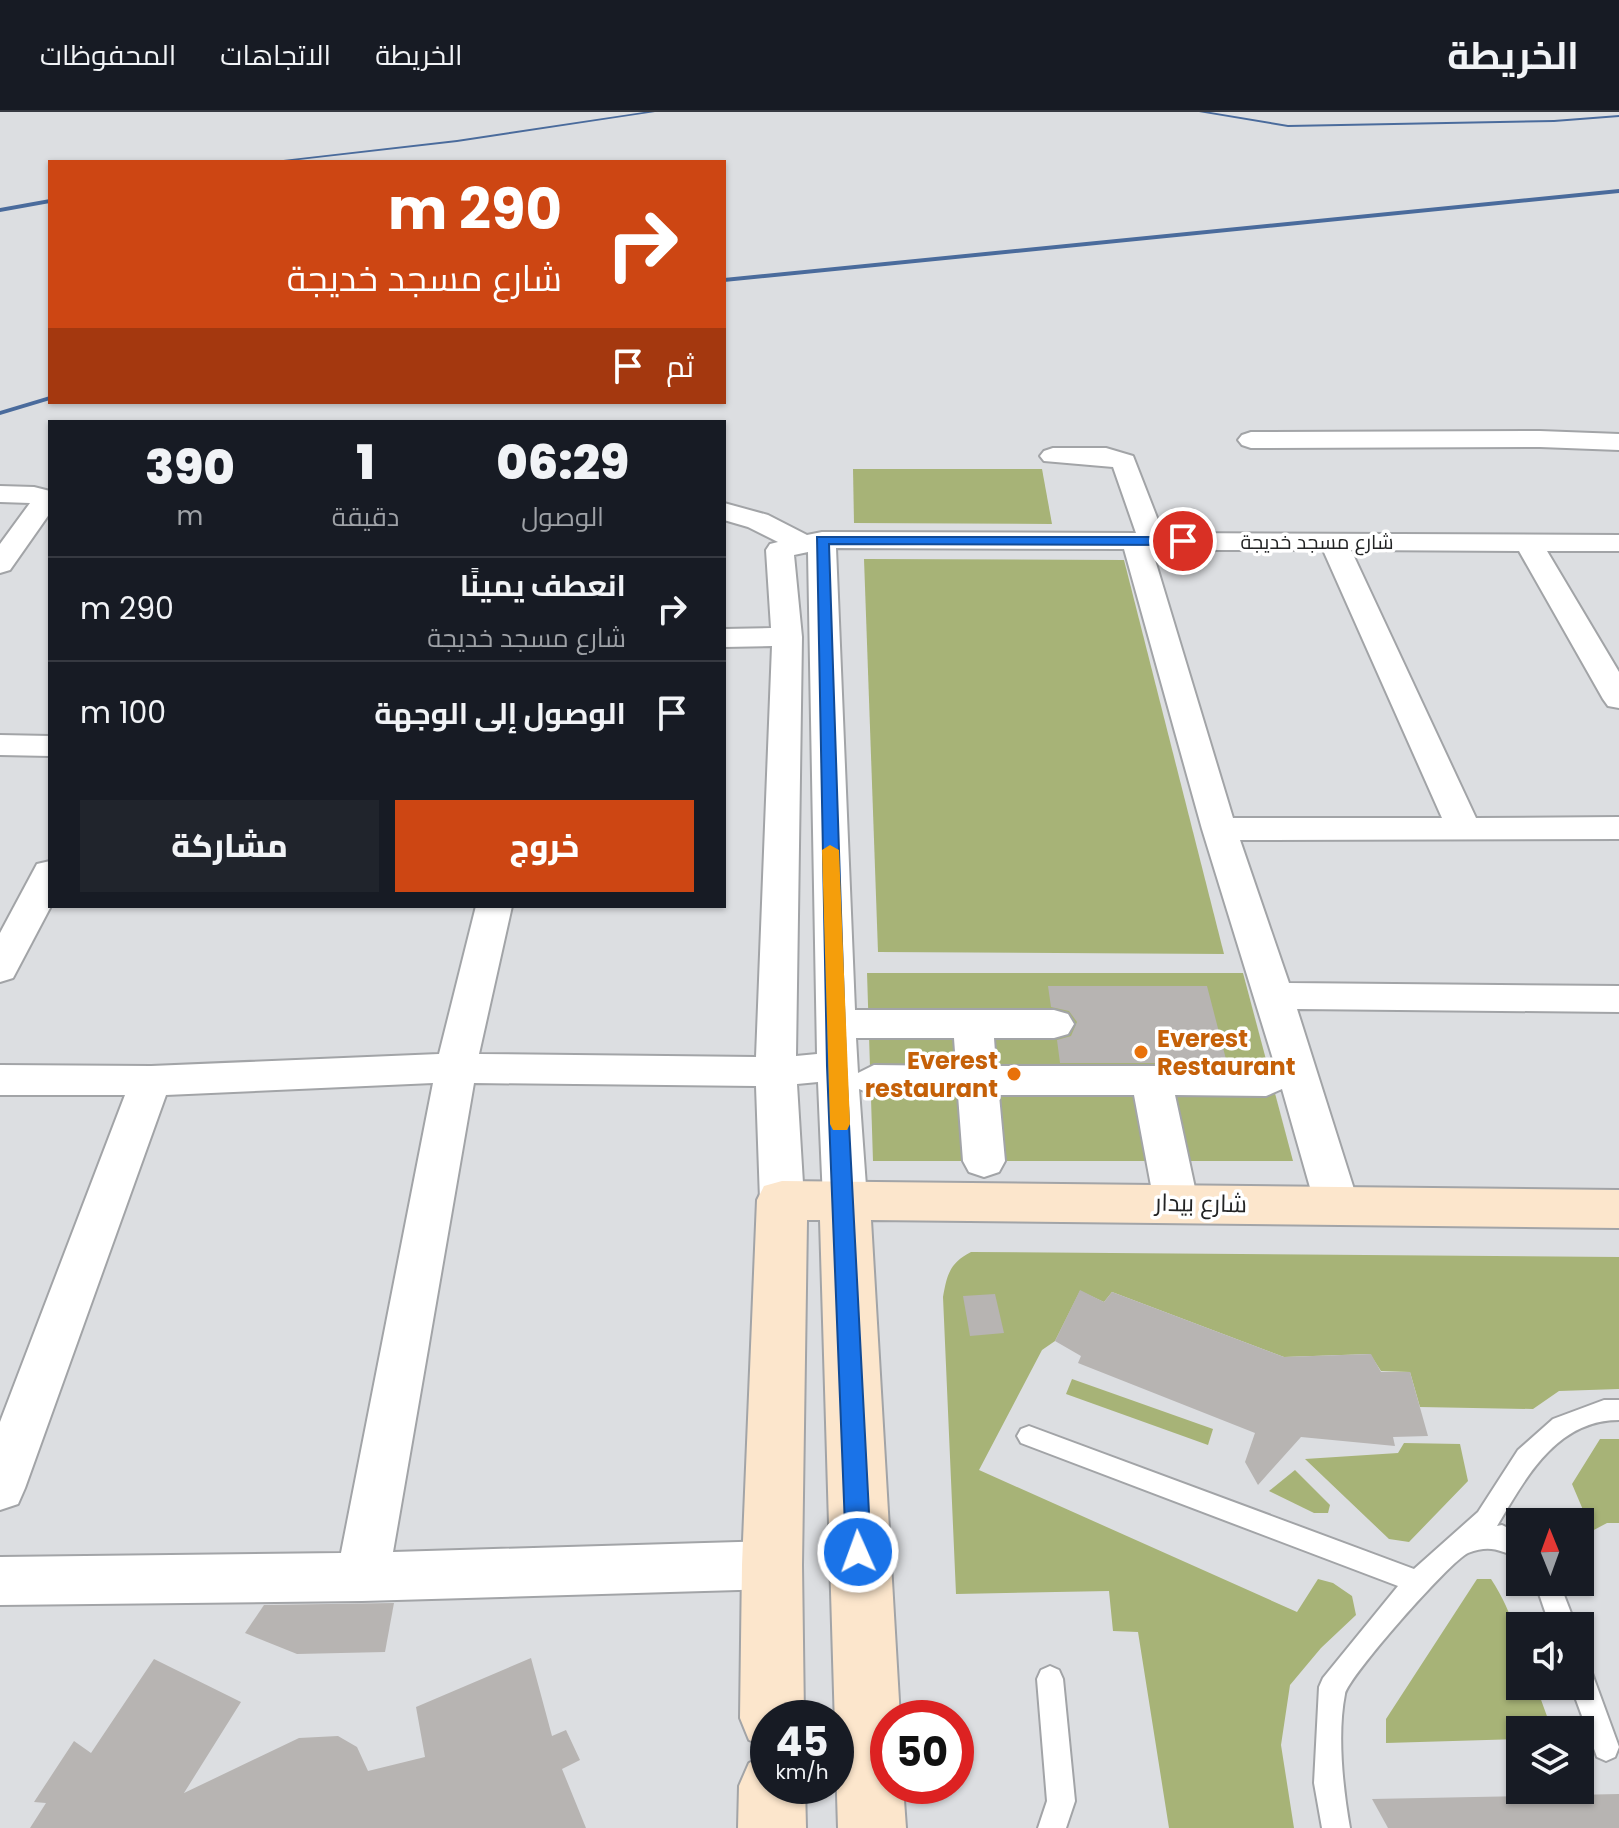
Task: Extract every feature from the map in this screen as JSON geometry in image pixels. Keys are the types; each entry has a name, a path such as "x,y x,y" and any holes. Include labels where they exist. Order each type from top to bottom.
{"main road":[{"name":"شارع بيدار","path":"782,1200 1619,1209"},
{"path":"772,1700 772,1565 782,1200"},
{"path":"845,1200 872,1828"},
{"path":"772,1804 772,1828"}],"street":[{"path":"1251,440 1540,439 1619,442"},
{"path":"1053,456 1106,456 1124,462 1219,829 1274,996 1337,1205"},
{"path":"0,494 42,494 46,499 0,564"},
{"path":"726,512 812,542"},
{"path":"782,1200 776,1072 787,637 780,550 812,542"},
{"path":"812,542 845,1200"},
{"name":"شارع مسجد خديجة","path":"812,542 1619,543"},
{"path":"1333,542 1464,829"},
{"path":"1528,542 1619,699"},
{"path":"726,638 787,637"},
{"path":"0,745 48,746"},
{"path":"1219,829 1619,828"},
{"path":"0,969 48,876"},
{"path":"362,1577 456,1068 494,908"},
{"path":"1274,996 1619,999"},
{"path":"836,1024 1054,1024"},
{"path":"973,1024 984,1161"},
{"path":"0,1080 151,1081 456,1068 776,1072 837,1066"},
{"path":"874,1080 1266,1081"},
{"path":"0,1488 151,1081"},
{"path":"1152,1081 1176,1202"},
{"path":"0,1581 362,1577 772,1565"}],"lane":[{"path":"1336,1828 1328,1783 1332,1687 1417,1582 1487,1520 1526,1457 1561,1426 1604,1410 1619,1410"},
{"path":"1029,1436 1417,1582"},
{"path":"1460,1544 1502,1536 1506,1538"},
{"path":"1050,1679 1061,1801 1052,1828"},
{"path":"1589,1700 1606,1748"}],"green space":[{"path":"853,469 1042,469 1052,524 854,523"},
{"path":"864,559 1124,560 1224,954 878,952"},
{"path":"867,973 1243,973 1293,1161 873,1161"},
{"path":"971,1252 1619,1257 1619,1389 1559,1391 1533,1409 1420,1407 1410,1372 1381,1371 1370,1354 1284,1357 1112,1292 1104,1302 1080,1291 1055,1341 1042,1350 979,1470 1297,1612 1318,1579 1333,1583 1352,1596 1356,1615 1321,1648 1290,1685 1281,1745 1294,1828 1169,1828 1138,1632 1113,1631 1109,1591 956,1594 943,1297 951,1270 958,1260"},
{"path":"1072,1379 1213,1429 1208,1445 1066,1394"},
{"path":"1600,1439 1619,1439 1619,1523 1607,1523 1594,1530 1594,1508 1582,1508 1572,1484"},
{"path":"1404,1443 1460,1444 1468,1481 1409,1542 1389,1539 1305,1459 1398,1453"},
{"path":"1295,1470 1330,1505 1328,1513 1314,1513 1269,1491"},
{"path":"1477,1579 1491,1579 1509,1612 1506,1612 1506,1700 1541,1700 1547,1716 1506,1716 1506,1739 1386,1743 1386,1719"}],"building":[{"name":"Everest Restaurant","path":"1048,986 1207,986 1227,1063 1060,1063 1057,1040 1071,1036 1077,1022 1069,1011 1051,1007"},
{"path":"1080,1290 1104,1302 1112,1292 1284,1357 1371,1354 1381,1372 1410,1372 1428,1436 1393,1437 1395,1446 1301,1437 1258,1485 1245,1462 1255,1433 1078,1363 1081,1356 1055,1341"},
{"path":"995,1294 1004,1333 970,1336 963,1296"},
{"path":"394,1603 385,1652 297,1654 245,1633 264,1605"},
{"path":"531,1658 552,1736 566,1730 580,1760 562,1769 586,1828 30,1828 46,1803 34,1802 74,1741 91,1753 154,1659 241,1702 184,1793 299,1738 338,1736 357,1747 368,1771 425,1757 416,1707"},
{"path":"1619,1794 1619,1828 1388,1828 1372,1799 1506,1796 1506,1804 1594,1804 1594,1795"}],"waterway":[{"path":"286,160 457,141 653,112"},
{"path":"1201,112 1288,126 1554,121 1619,116"},
{"path":"726,280 1619,191"},
{"path":"0,210 48,201"},
{"path":"0,413 48,399"}],"slow traffic":[{"path":"830,850 840,1124"}],"place":[{"name":"Everest Restaurant","path":"1141,1052"},
{"name":"Everest restaurant","path":"1014,1074"}],"route":[{"path":"858,1552 837,1066 822,540 1183,541"}]}
